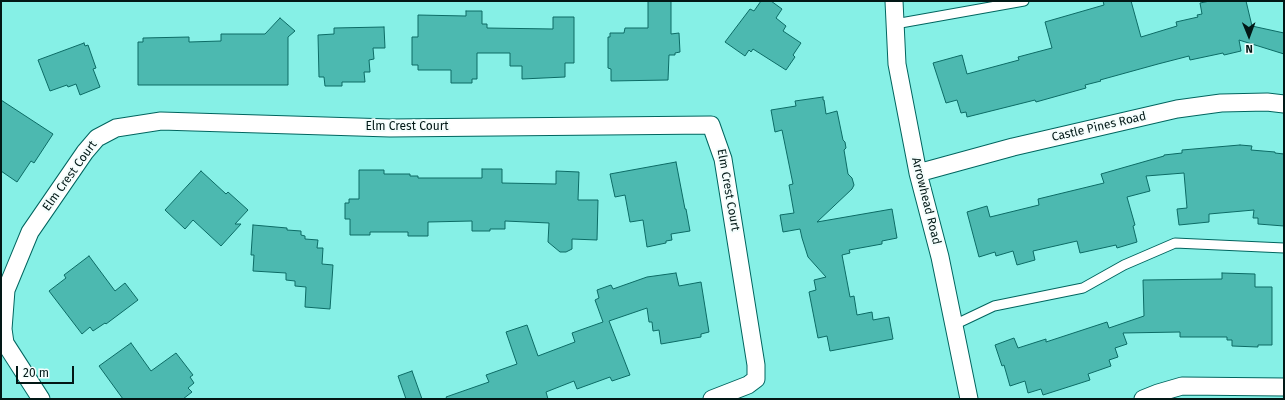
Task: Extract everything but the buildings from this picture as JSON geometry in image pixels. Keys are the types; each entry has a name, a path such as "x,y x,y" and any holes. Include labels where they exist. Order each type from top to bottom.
{"street":[{"name":"Arrowhead Road","path":"894,1 897,64 918,173 940,257 969,399"},
{"name":"Castle Pines Road","path":"918,173 1012,147 1177,109 1221,102 1266,102 1284,104"},
{"name":"Elm Crest Court","path":"41,399 5,343 2,329 6,290 30,232 85,152 97,138 116,128 161,121 390,128 711,125 723,159 756,365 756,379 748,385 712,399"},
{"path":"1143,399 1182,386 1284,387"}],"lane":[{"path":"895,24 1024,1"},
{"path":"954,325 994,306 1083,288 1124,264 1175,243 1284,248"}]}
